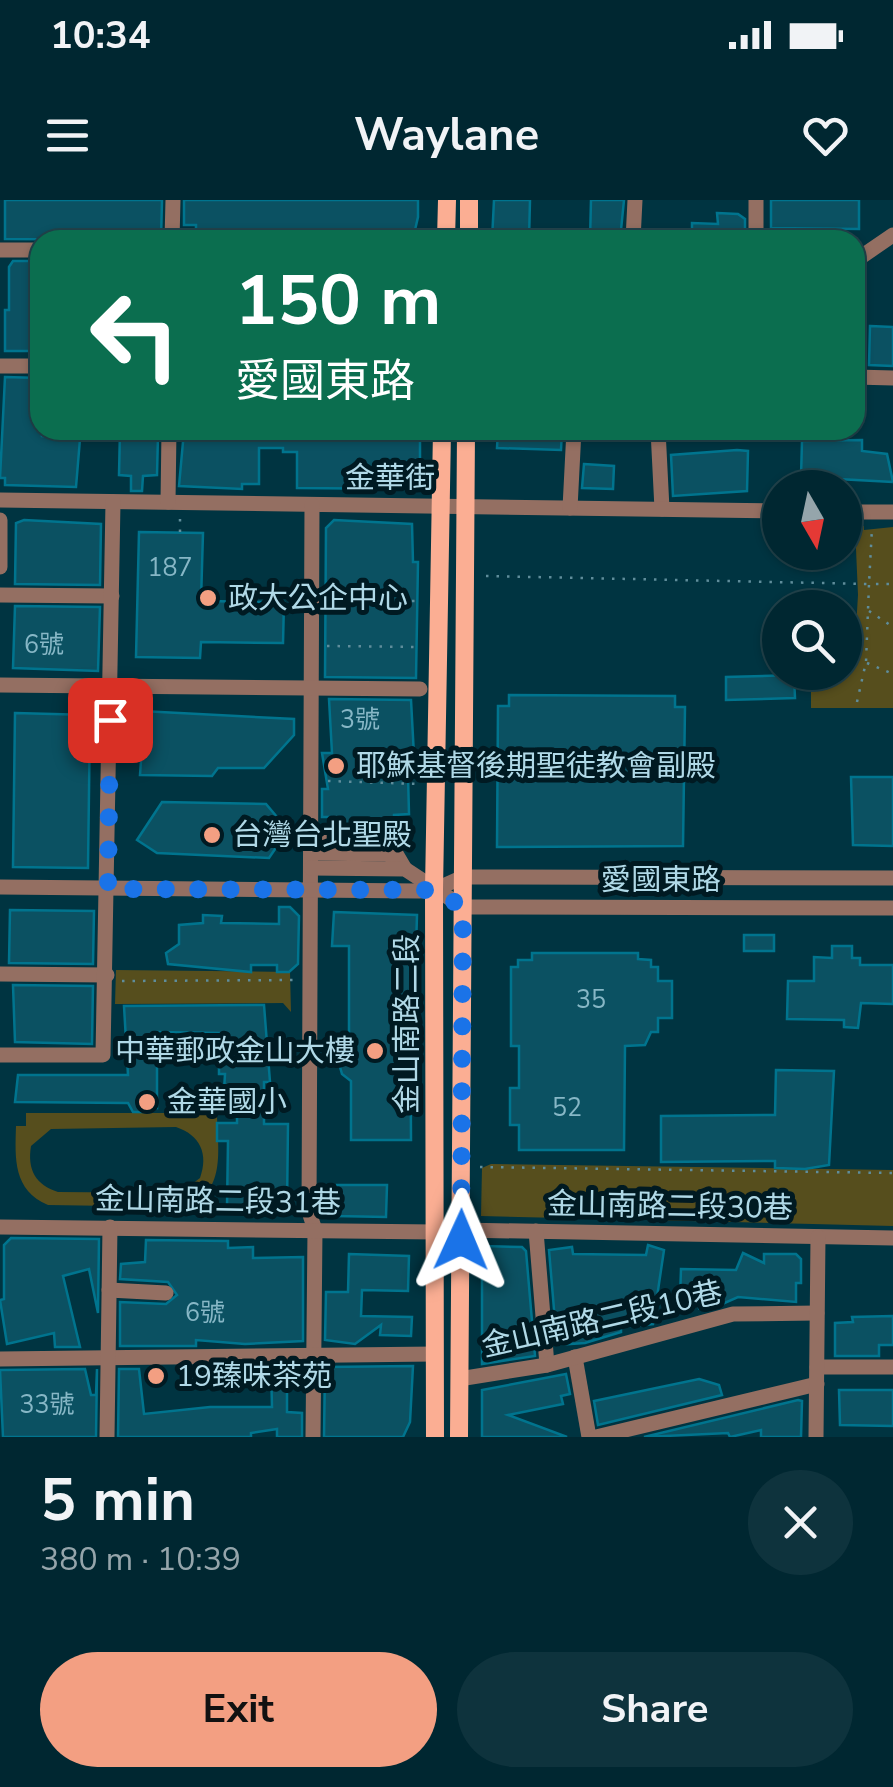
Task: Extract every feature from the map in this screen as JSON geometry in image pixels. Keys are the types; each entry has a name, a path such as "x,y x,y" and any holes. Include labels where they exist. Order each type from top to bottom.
{"main road":[{"path":"446,230 447,200"},
{"path":"468,230 469,200"},
{"name":"金山南路二段","path":"435,1437 434,890 442,440"},
{"name":"金山南路二段","path":"459,1437 466,440"}],"street":[{"path":"172,230 173,200"},
{"path":"633,230 635,200"},
{"path":"756,200 756,230"},
{"path":"865,254 893,235"},
{"path":"0,250 30,250"},
{"path":"0,366 30,366"},
{"path":"865,377 893,378"},
{"path":"170,440 175,505"},
{"path":"570,508 573,440"},
{"path":"658,440 662,510"},
{"name":"金華街","path":"0,500 762,511"},
{"path":"0,1055 103,1055 113,502"},
{"path":"312,504 309,1212 315,1230 313,1437"},
{"path":"862,512 893,512"},
{"path":"0,520 0,567"},
{"path":"0,595 112,596"},
{"path":"0,685 420,689"},
{"path":"311,853 388,840 404,869"},
{"path":"311,853 404,869 463,907"},
{"name":"愛國東路","path":"0,887 434,890 464,877 893,878"},
{"name":"愛國東路","path":"463,907 893,908"},
{"path":"0,974 107,978"},
{"name":"金山南路二段31巷","path":"0,1227 434,1232"},
{"path":"107,1437 110,1227"},
{"name":"金山南路二段30巷","path":"462,1230 893,1238"},
{"path":"536,1231 547,1365"},
{"path":"816,1437 818,1237"},
{"path":"109,1290 166,1293"},
{"name":"金山南路二段10巷","path":"459,1379 547,1365 733,1314 817,1314"},
{"path":"0,1359 435,1354"},
{"path":"575,1358 592,1437 817,1376 893,1367"}],"path":[{"path":"175,505 180,532"},
{"path":"857,702 866,662 872,512"},
{"path":"486,576 893,584"},
{"path":"312,601 421,601"},
{"path":"868,610 893,627"},
{"path":"312,646 421,646"},
{"path":"866,662 876,671 893,674"},
{"path":"311,781 420,784"},
{"path":"107,978 310,980"},
{"path":"462,1167 893,1173"}],"shaded area":[{"path":"862,526 864,530 893,527 893,708 811,708 811,690 862,690 862,590 858,590"},
{"path":"116,970 290,972 291,1012 283,1003 115,1004"},
{"path":"26,1113 217,1113 217,1169 206,1193 180,1207 48,1205 28,1191 18,1172 16,1126 26,1126","holes":["176,1127 197,1140 203,1153 203,1169 200,1178 180,1193 58,1192 39,1181 32,1169 31,1146 51,1129"]},
{"path":"491,1164 893,1170 893,1226 481,1216 482,1168"}],"building":[{"path":"5,200 162,200 161,230 30,230 30,239 5,239"},
{"path":"184,200 418,200 415,230 196,230 196,225 184,225"},
{"path":"494,200 530,200 529,230 492,230"},
{"path":"591,200 624,200 621,230 590,230"},
{"path":"771,200 859,200 859,229 771,228"},
{"path":"717,213 738,214 745,219 745,230 692,230 692,223 718,224"},
{"path":"13,261 30,261 30,351 5,351 9,267"},
{"path":"870,326 893,327 893,366 869,365"},
{"path":"5,377 30,378 30,440 80,440 76,487 5,485 5,478 0,478"},
{"path":"120,440 158,440 157,475 143,476 142,491 131,491 131,476 119,475"},
{"path":"183,440 420,440 420,480 410,489 297,488 297,452 283,452 283,448 259,448 259,484 242,484 242,489 179,486"},
{"path":"497,440 562,440 561,450 497,448"},
{"path":"862,440 862,451 887,454 893,482 862,480 862,470 801,470 802,441"},
{"path":"748,451 747,491 673,496 671,455"},
{"path":"584,464 614,466 613,489 582,488"},
{"path":"24,520 101,524 100,585 15,584 16,523"},
{"path":"334,520 412,524 413,562 418,562 416,678 325,677 326,528"},
{"path":"139,532 203,533 201,601 284,602 283,643 201,642 200,658 136,657"},
{"path":"15,606 100,607 98,671 13,668"},
{"path":"762,676 762,690 795,690 795,698 726,700 726,677"},
{"path":"509,695 675,696 675,707 685,707 683,846 497,847 498,706 509,706"},
{"path":"329,699 411,700 415,774 408,774 409,814 394,815 394,822 363,822 363,828 332,828 332,817 322,817 322,789 328,789 322,753 332,753"},
{"path":"141,711 294,719 294,735 264,768 218,768 212,776 140,775 141,761 131,759 131,724 142,725"},
{"path":"15,713 90,715 88,868 13,867"},
{"path":"851,777 893,777 893,846 853,845"},
{"name":"台灣台北聖殿","path":"162,802 266,804 288,830 269,858 157,853 137,840"},
{"path":"279,907 290,907 299,916 298,964 289,972 277,972 277,965 251,965 251,972 168,964 166,953 179,944 179,925 203,923 203,915 222,916 221,923 279,924"},
{"path":"10,910 94,911 93,964 9,963"},
{"name":"中華郵政金山大樓","path":"334,912 417,915 416,949 410,949 411,1140 351,1140 351,1081 342,1074 337,1056 349,1039 349,946 332,946"},
{"path":"744,935 774,935 774,951 744,951"},
{"path":"832,946 852,946 852,958 860,958 860,965 893,965 893,1004 861,1003 858,1028 844,1027 844,1020 787,1019 788,981 814,981 814,957 832,958"},
{"path":"532,953 638,953 638,959 651,960 651,967 658,967 658,981 672,981 672,1018 658,1018 658,1032 651,1032 645,1045 625,1046 624,1150 519,1150 519,1125 510,1125 510,1088 519,1088 519,1046 511,1046 511,967 518,967 518,960 532,960"},
{"path":"13,985 93,986 92,1044 15,1042"},
{"path":"264,1005 270,1082 264,1082 264,1124 288,1124 287,1207 227,1207 228,1141 217,1141 217,1123 237,1123 237,1091 224,1091 225,1074 219,1074 219,1033 157,1032 157,1108 150,1107 150,1112 133,1112 128,1103 15,1102 18,1075 128,1075 124,1006"},
{"path":"776,1070 834,1071 829,1165 805,1169 775,1168 775,1161 661,1162 661,1116 775,1115"},
{"path":"337,1185 387,1185 386,1217 336,1216"},
{"path":"11,1238 99,1239 98,1313 89,1269 63,1276 80,1347 55,1347 54,1333 7,1344 0,1300 4,1299 4,1245"},
{"path":"146,1240 228,1241 228,1248 253,1247 253,1258 303,1257 303,1341 245,1344 196,1340 196,1346 120,1346 120,1302 166,1304 177,1295 168,1282 120,1279 121,1264 145,1262"},
{"path":"648,1245 664,1250 653,1324 621,1327 621,1332 585,1343 557,1345 549,1250 572,1247 573,1254 646,1255"},
{"path":"482,1246 522,1247 526,1251 535,1356 482,1364"},
{"path":"743,1253 764,1263 764,1254 796,1254 801,1259 801,1283 796,1283 796,1302 738,1297 718,1306 707,1302 699,1308 696,1300 680,1298 681,1269 736,1270"},
{"path":"349,1254 409,1256 408,1291 362,1290 361,1316 412,1317 411,1336 380,1335 381,1325 355,1344 325,1340 326,1292 348,1292"},
{"path":"893,1316 893,1345 879,1345 879,1356 835,1356 835,1323 853,1322 852,1317"},
{"path":"413,1366 410,1422 403,1437 324,1437 325,1367"},
{"path":"271,1367 287,1367 287,1412 302,1413 302,1437 277,1437 277,1429 251,1433 251,1437 118,1437 119,1369 139,1369 144,1414 210,1407 272,1407"},
{"path":"85,1369 91,1395 96,1395 97,1369 96,1437 3,1437 0,1370"},
{"path":"566,1374 570,1394 561,1396 563,1404 508,1415 567,1437 482,1437 482,1390"},
{"path":"699,1379 719,1385 722,1395 598,1425 594,1401"},
{"path":"839,1390 893,1390 893,1426 840,1425"},
{"path":"802,1401 801,1437 761,1437 761,1430 730,1437 728,1433 644,1437"}],"place":[{"name":"政大公企中心","path":"208,598"},
{"name":"耶穌基督後期聖徒教會副殿","path":"336,766"},
{"name":"台灣台北聖殿","path":"212,835"},
{"name":"中華郵政金山大樓","path":"375,1051"},
{"name":"金華國小","path":"147,1102"},
{"name":"19臻味茶苑","path":"156,1376"}],"route":[{"path":"110,720 108,889 434,890 463,907 461,1240"}]}
